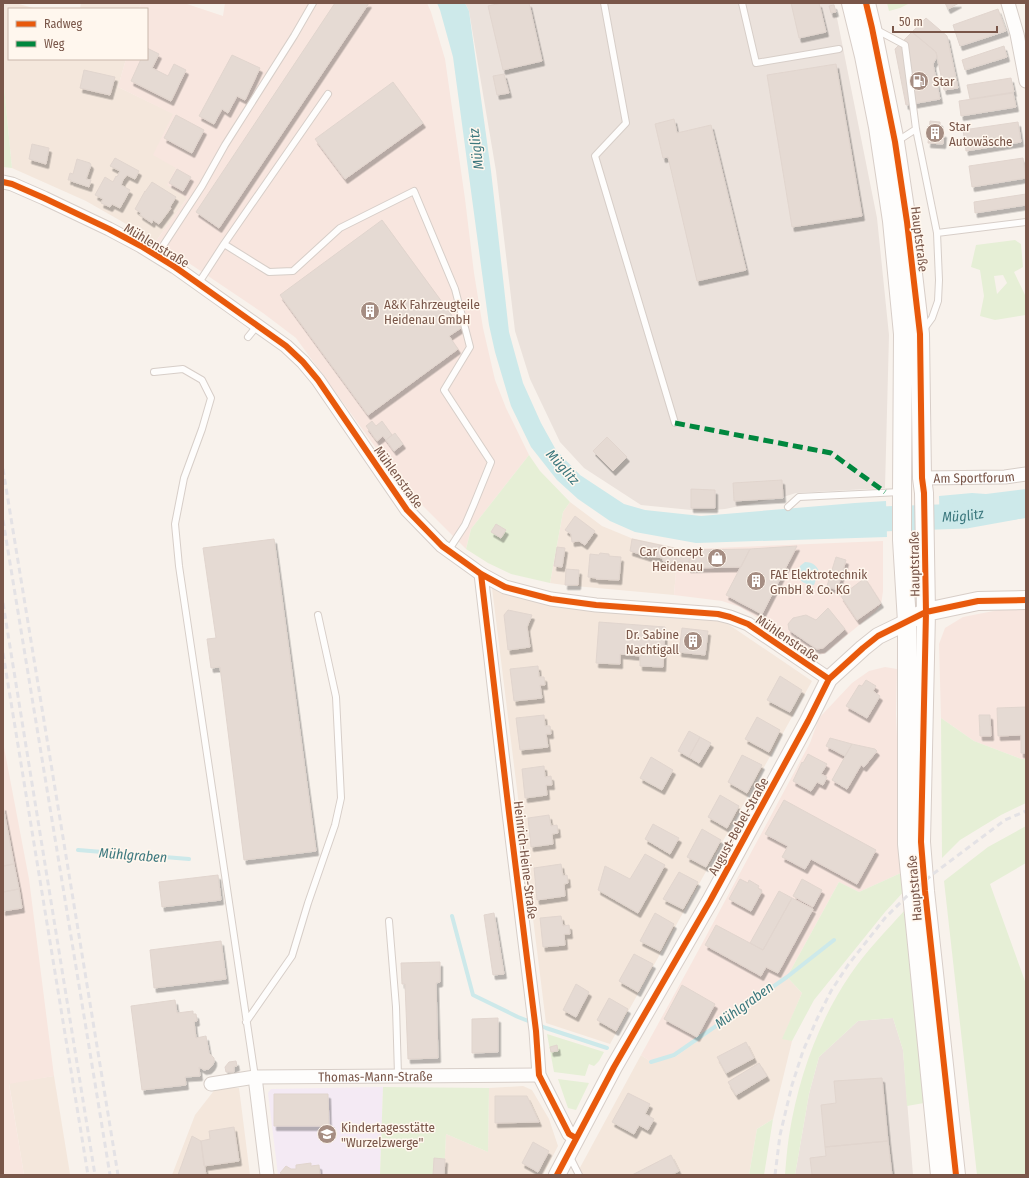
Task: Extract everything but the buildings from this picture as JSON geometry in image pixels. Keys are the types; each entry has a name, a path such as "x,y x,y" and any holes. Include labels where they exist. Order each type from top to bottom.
{"main road":[{"name":"Hauptstraße","path":"851,3 864,56 878,127 893,229 903,334 902,540 906,622 907,844 940,1175"},
{"name":"Hauptstraße","path":"866,3 895,142 907,222 920,334 926,612 921,842 956,1175"},
{"name":"August-Bebel-Straße","path":"906,622 926,612 978,601 1026,600"}],"street":[{"path":"1008,3 1017,34 1026,81"},
{"name":"Mühlenstraße","path":"3,182 12,184 44,198 141,246 286,346 303,362 318,380 407,510 448,551 481,574 505,586 551,599 596,605 718,614 730,617 748,624 830,679"},
{"name":"Am Sportforum","path":"923,486 1026,474"},
{"name":"Heinrich-Heine-Straße","path":"481,574 536,1031 539,1075 569,1134 576,1138"},
{"name":"August-Bebel-Straße","path":"557,1175 626,1045 710,901 830,679 857,653 878,636 906,622"},
{"name":"Thomas-Mann-Straße","path":"211,1084 255,1077 539,1075"},
{"path":"255,1077 267,1175"}],"lane":[{"path":"157,256 202,186 225,145 294,36 313,3"},
{"path":"604,3 626,123 595,156 676,423"},
{"path":"742,3 756,63 839,48"},
{"path":"872,28 905,45 916,129 937,232 939,280 938,301 932,318 920,334"},
{"path":"198,284 328,94"},
{"path":"895,142 916,129"},
{"path":"224,244 269,272 293,271 340,228 414,191 455,289 470,347 444,390 491,462 465,525 448,551"},
{"path":"937,232 1026,222"},
{"path":"248,337 256,326"},
{"path":"154,372 183,369 202,380 211,398 202,429 184,478 175,524 179,566 255,1077"},
{"path":"788,507 799,497 902,493"},
{"path":"246,1022 292,956 308,903 335,825 341,798 336,697 318,615"},
{"path":"389,921 396,1007 398,1075"},
{"path":"568,1154 579,1175"}],"shaded area":[{"path":"3,3 15,3 33,8 8,8 8,60 126,60 118,87 174,114 176,168 187,198 156,241 86,201 12,168 3,77"},
{"path":"81,3 141,3 139,8 80,8"},
{"path":"141,3 184,3 223,16 225,3 427,3 445,59 474,273 483,328 495,380 506,408 529,455 471,529 466,549 423,506 392,470 296,338 263,313 156,241 187,198 167,185 176,168 153,155 173,114 118,87 126,60 148,60 148,8 139,8"},
{"path":"465,3 834,3 877,218 889,335 885,488 796,493 725,509 701,511 641,505 584,468 560,442 530,379 515,331 496,171 469,11"},
{"path":"570,502 602,526 631,538 678,548 674,595 550,583 563,512"},
{"path":"883,541 883,591 881,605 875,612 824,654 818,654 807,649 740,607 722,601 674,595 678,548 691,549"},
{"path":"492,588 616,611 722,620 812,681 610,1044 546,1023"},
{"path":"1009,608 1026,608 1026,759 1021,759 974,741 941,718 939,644 945,628 963,617"},
{"path":"885,667 897,669 896,714 903,872 859,892 839,882 787,977 675,1057 651,1062 641,1055 810,743 819,718 852,683 869,671"},
{"path":"3,742 29,879 54,1076 9,1084 24,1175 3,1175"},
{"path":"787,977 802,993 783,1038 792,1041 773,1119 757,1129 749,1175 576,1175 641,1055 651,1062 675,1057"},
{"path":"893,1018 903,1050 913,1175 795,1175 809,1094 819,1057 858,1021"},
{"path":"54,1076 70,1174 24,1175 9,1083"},
{"path":"523,1086 532,1090 549,1119 558,1146 543,1175 444,1175 446,1134 488,1152 489,1088"},
{"name":"Kindertagesstätte \"Wurzelzwerge\"","path":"383,1087 380,1175 278,1175 268,1093 271,1089"},
{"path":"216,1088 239,1088 250,1175 172,1175 195,1115"}],"green space":[{"path":"887,3 910,3 889,11"},
{"path":"3,77 12,168 3,167"},
{"path":"1015,240 1021,244 1023,267 1014,272 1026,297 1026,315 995,320 980,316 984,296 980,270 971,267 976,245","holes":["1003,275 1007,283 997,294 994,276"]},
{"path":"529,455 540,471 570,502 563,512 550,583 511,574 488,563 466,549 471,529"},
{"path":"941,718 974,741 1021,759 1026,759 1026,803 1001,815 960,840 942,858"},
{"path":"1026,826 1026,863 990,884 1026,984 1026,1175 977,1175 944,881 988,847"},
{"path":"903,872 907,888 885,912 814,1000 792,1041 782,1039 802,993 787,977 839,882 859,892"},
{"path":"905,910 924,1103 907,1106 903,1050 893,1018 858,1021 819,1057 809,1094 795,1175 785,1175 789,1136 798,1093 811,1052 828,1012 856,966 876,941"},
{"path":"547,1034 604,1052 594,1066 589,1064 585,1076 554,1072"},
{"path":"558,1079 589,1083 576,1110 568,1108"},
{"path":"383,1087 489,1088 488,1152 446,1134 444,1175 380,1175"},
{"path":"773,1119 764,1175 749,1175 757,1129"}],"water":[{"path":"437,3 465,3 469,11 491,171 509,332 523,383 541,423 556,450 580,475 624,504 645,510 701,516 886,501 887,537 696,543 635,532 610,521 578,499 557,480 531,447 511,406 495,352 489,325 453,57"},
{"path":"1026,489 1026,518 940,529 939,496 972,493 986,494"},
{"path":"805,562 814,564 819,571 814,585 803,582 799,577 800,566"}],"waterway":[{"name":"Müglitz","path":"852,520 966,516 1026,505"},
{"name":"Mühlgraben","path":"78,850 189,859"},
{"name":"Mühlgraben","path":"452,916 473,995 518,1017 607,1048"},
{"name":"Mühlgraben","path":"651,1062 674,1055 787,977 834,940"}],"railway":[{"path":"3,469 118,1175"},
{"path":"3,520 110,1175"},
{"path":"3,603 95,1175"},
{"path":"3,653 88,1175"},
{"path":"775,1175 780,1135 792,1085 803,1051 831,991 848,965 885,918 906,897 933,874 1005,820 1026,811"}],"marked path":[{"path":"675,423 831,453 885,492"}],"cycle path":[{"path":"866,3 895,142 907,222 920,334 926,612 921,842 956,1175"},
{"path":"3,182 12,184 44,198 141,246 175,267 286,346 303,362 318,380 407,510 442,546 481,574 505,587 551,599 596,605 718,614 730,617 748,624 829,679"},
{"path":"481,574 536,1031 539,1075 569,1134 576,1138"},
{"path":"557,1175 614,1067 710,901 808,721 829,679 878,636 926,612 978,601 1026,600"}],"place":[{"name":"Star","path":"919,81"},
{"name":"Star Autowäsche","path":"935,133"},
{"name":"A&K Fahrzeugteile Heidenau GmbH","path":"370,311"},
{"name":"Car Concept Heidenau","path":"717,558"},
{"name":"FAE Elektrotechnik GmbH & Co. KG","path":"756,581"},
{"name":"Dr. Sabine Nachtigall","path":"693,641"},
{"name":"Kindertagesstätte \"Wurzelzwerge\"","path":"327,1134"}]}
